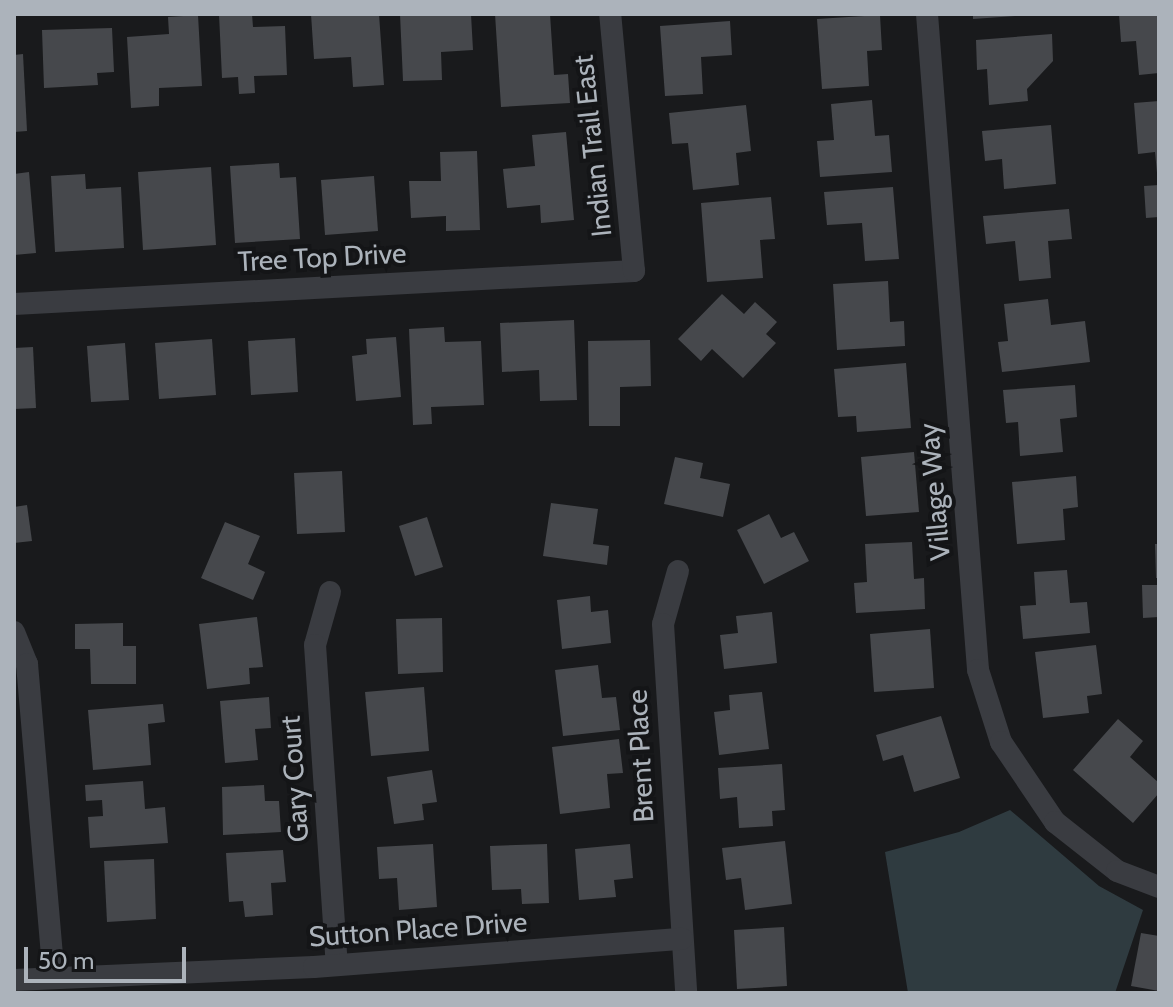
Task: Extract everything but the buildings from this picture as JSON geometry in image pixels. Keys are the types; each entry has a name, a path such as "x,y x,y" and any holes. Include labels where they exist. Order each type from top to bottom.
{"street":[{"name":"Indian Trail East","path":"610,14 634,271"},
{"name":"Village Way","path":"927,14 978,670 1001,742 1055,822 1117,871 1159,887"},
{"name":"Tree Top Drive","path":"14,304 634,271"},
{"name":"Brent Place","path":"678,571 663,624 686,993"},
{"name":"Gary Court","path":"330,592 315,645 337,964"},
{"path":"14,632 27,664 54,978"},
{"name":"Sutton Place Drive","path":"14,980 337,964 682,939"}],"shaded area":[{"path":"1010,810 1099,886 1143,910 1115,993 908,993 885,852 959,832"}]}
